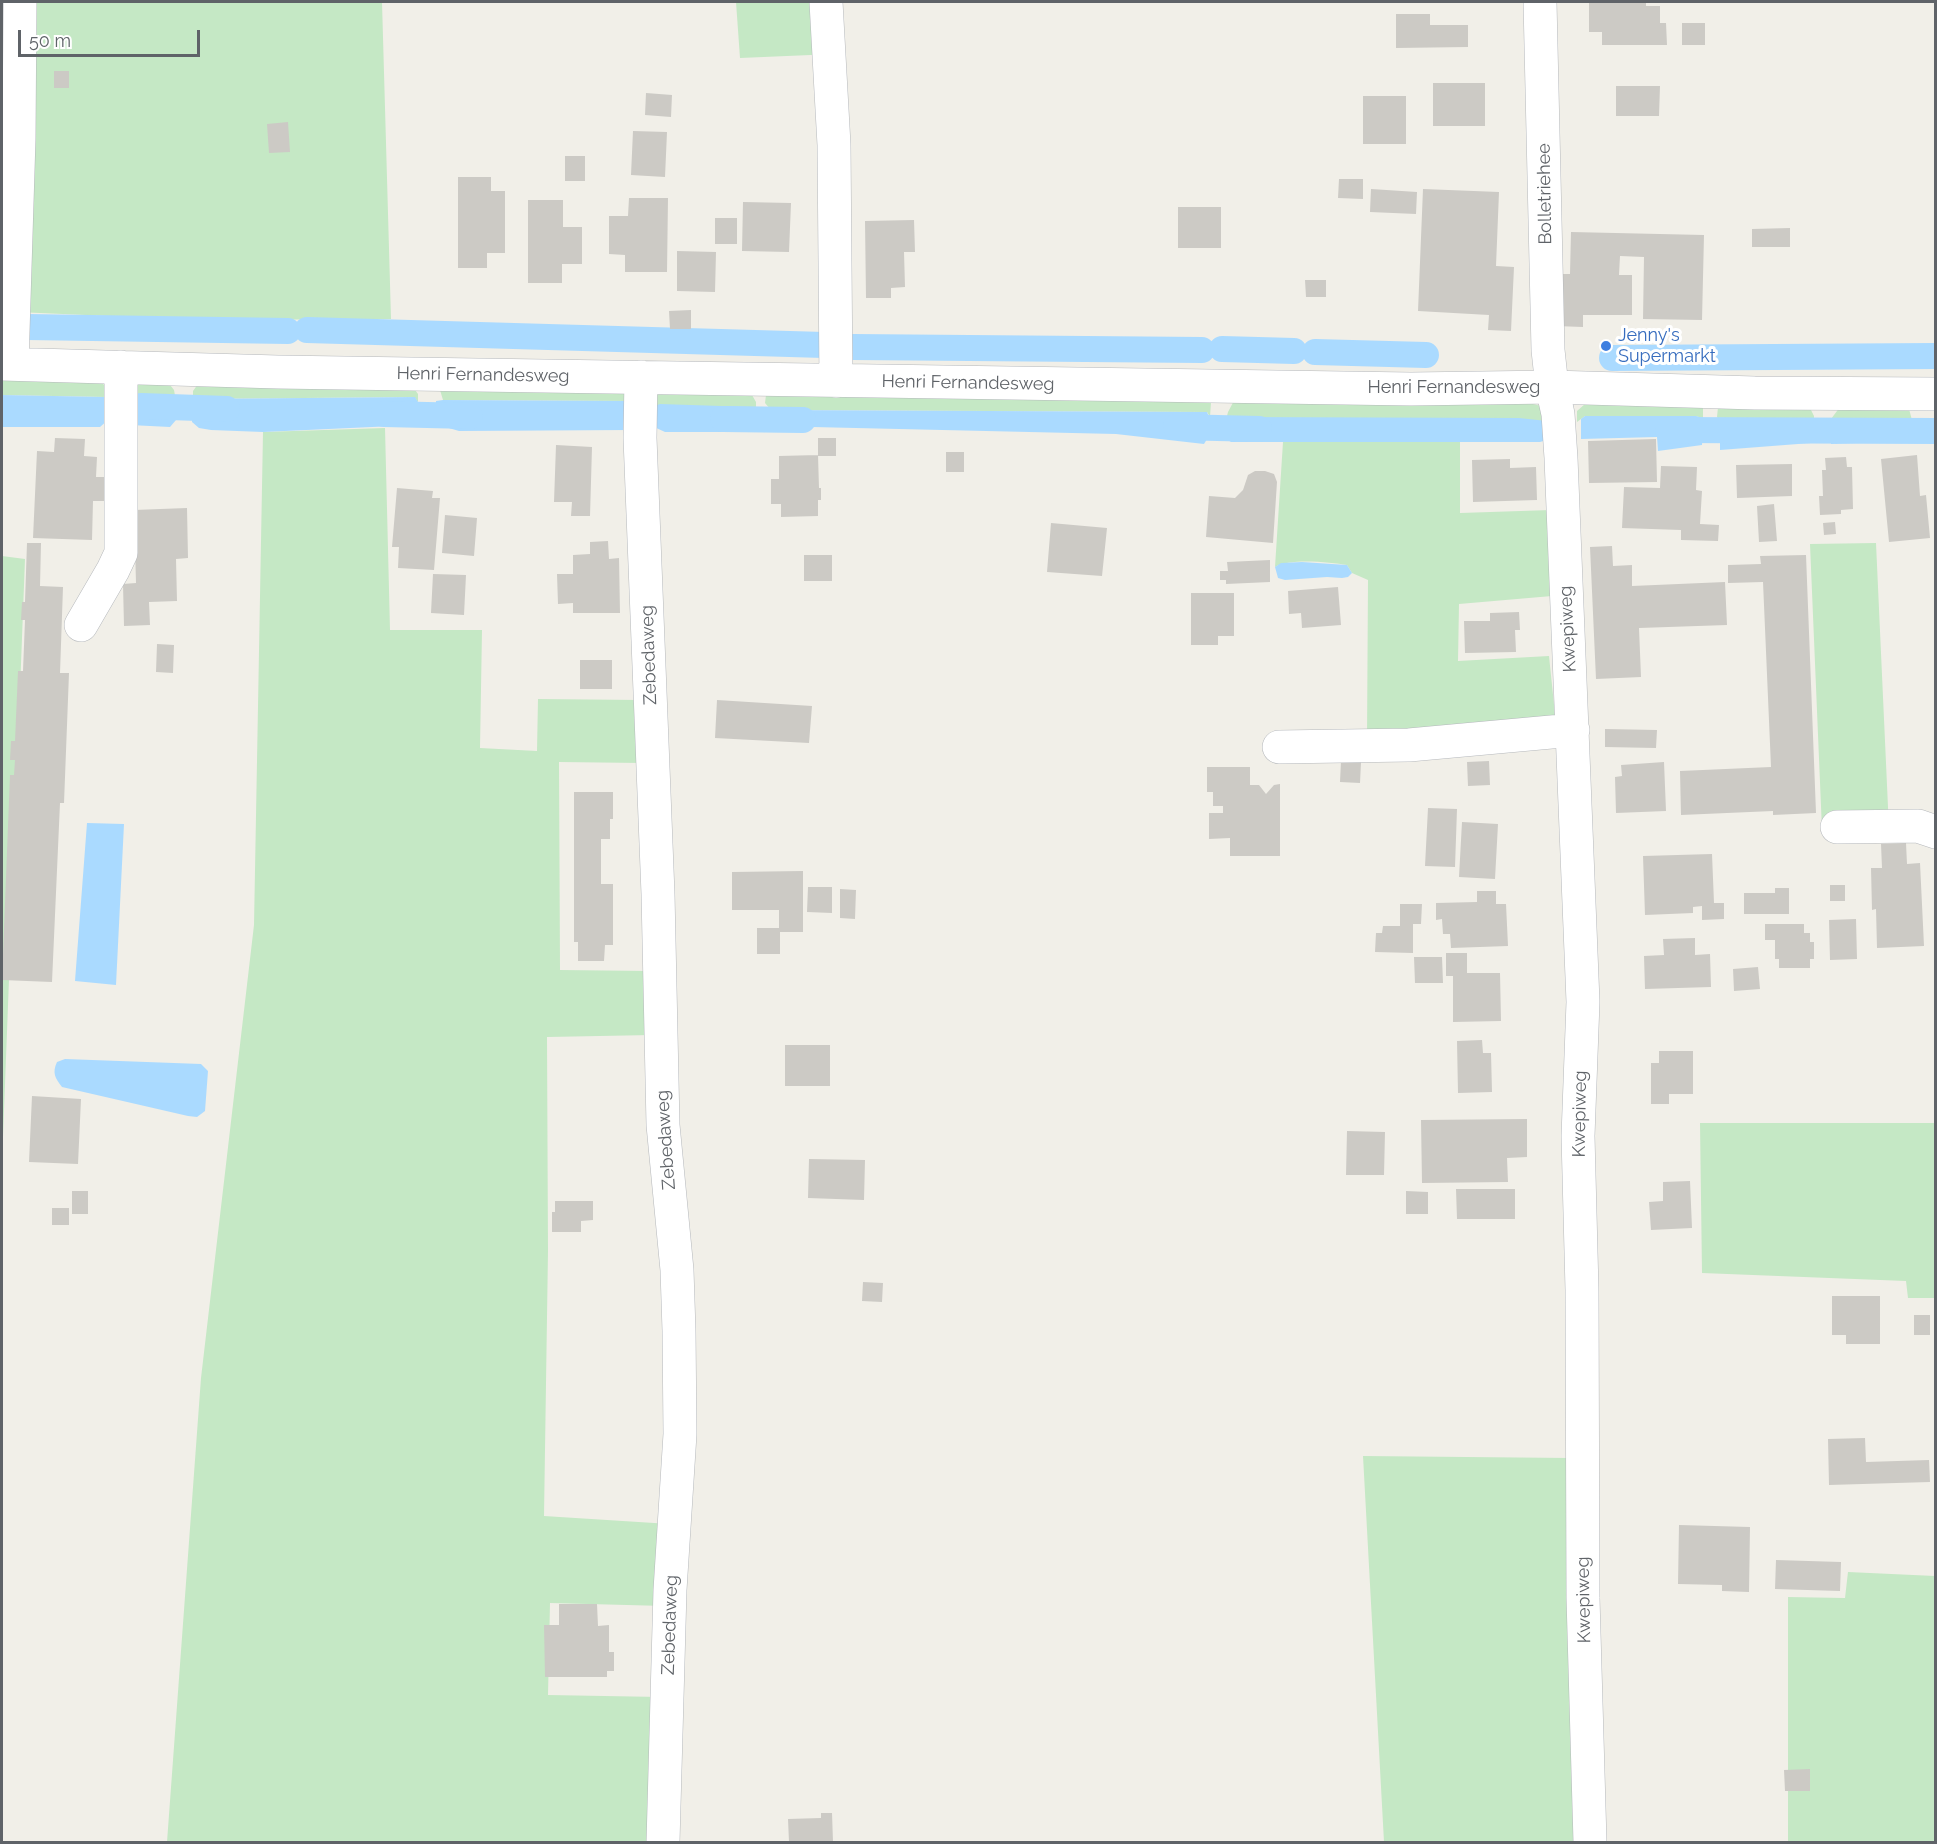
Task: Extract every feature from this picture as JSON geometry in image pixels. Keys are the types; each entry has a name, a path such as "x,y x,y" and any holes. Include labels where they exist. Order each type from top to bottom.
{"street":[{"path":"7,364 19,139 20,2"},
{"path":"826,2 834,145 836,381"},
{"name":"Bolletriehee","path":"1540,2 1548,350 1555,400"},
{"name":"Henri Fernandesweg","path":"7,364 278,372 641,408 836,381 1411,389 1555,400 1755,393 1935,394"},
{"path":"81,625 121,554 122,367"},
{"name":"Kwepiweg","path":"1555,400 1561,458 1583,1002 1578,1136 1582,1290 1583,1598 1590,1842"},
{"name":"Zebedaweg","path":"641,408 663,1125 677,1270 679,1321 680,1434 670,1590 663,1842"},
{"path":"1279,747 1409,745 1573,730"},
{"path":"1836,827 1918,826 1935,832"}],"green space":[{"path":"2,2 382,2 391,319 199,320 17,312 16,135 2,134"},
{"path":"736,2 832,2 834,54 740,58"},
{"path":"2,377 101,381 110,393 106,397 2,395"},
{"path":"167,381 174,390 176,401 172,397 133,397 130,383"},
{"path":"198,384 413,387 418,394 418,402 414,397 193,399 193,391"},
{"path":"622,386 632,401 443,400 440,390"},
{"path":"660,389 752,395 756,402 756,414 751,407 652,407 652,395"},
{"path":"766,395 1211,402 1210,417 1207,412 771,410 765,403"},
{"path":"1237,395 1529,403 1541,406 1547,421 1226,420"},
{"path":"1843,403 1909,409 1912,420 1909,423 1831,419"},
{"path":"1585,404 1703,406 1703,418 1695,416 1585,416 1577,422 1577,411"},
{"path":"1718,407 1811,410 1814,423 1720,422 1717,417"},
{"path":"385,428 390,630 482,630 480,748 537,751 538,699 640,700 642,763 559,762 560,970 650,971 652,1035 547,1037 548,1251 544,1516 670,1524 665,1606 550,1603 548,1695 661,1697 656,1842 167,1842 201,1378 254,925 263,432"},
{"path":"1283,442 1460,442 1460,513 1551,510 1552,596 1459,604 1458,661 1549,656 1556,724 1367,739 1368,580 1352,573 1347,565 1340,564 1290,562 1275,567"},
{"path":"1876,543 1889,829 1822,830 1810,544"},
{"path":"2,556 25,559 2,1163"},
{"path":"1700,1123 1935,1123 1935,1298 1908,1298 1906,1281 1702,1273"},
{"path":"1363,1456 1570,1458 1581,1842 1384,1842"},
{"path":"1848,1572 1935,1576 1935,1842 1788,1842 1788,1597 1845,1598"}],"water":[{"path":"2,395 106,397 109,419 100,427 2,427"},
{"path":"133,397 172,397 176,401 176,420 170,427 130,425"},
{"path":"415,397 418,402 416,425 263,432 211,430 199,428 192,422 193,399"},
{"path":"436,401 632,401 631,430 459,431 442,426 435,420"},
{"path":"660,404 752,407 756,416 754,432 665,432 652,426 652,407"},
{"path":"771,410 1207,412 1210,428 1204,444 1116,434 769,426"},
{"path":"1585,416 1696,416 1703,418 1702,445 1658,451 1657,437 1581,439 1581,419"},
{"path":"1228,417 1519,418 1547,421 1547,440 1540,442 1231,442 1225,438"},
{"path":"1831,419 1909,423 1912,420 1915,422 1915,441 1831,444"},
{"path":"1812,421 1815,440 1811,443 1720,450 1720,422"},
{"path":"1281,563 1347,565 1352,573 1342,578 1285,580 1278,578 1275,567"},
{"path":"87,823 124,824 116,985 75,981"},
{"path":"65,1059 201,1064 208,1071 205,1111 197,1117 188,1116 62,1087 56,1078 55,1069 57,1062"}],"building":[{"path":"1589,2 1646,2 1646,6 1660,6 1660,23 1666,23 1667,45 1602,45 1602,32 1589,32"},
{"path":"1396,14 1430,14 1430,25 1468,25 1468,47 1396,48"},
{"path":"1682,23 1705,23 1705,45 1682,45"},
{"path":"54,71 69,71 69,88 54,88"},
{"path":"1433,83 1485,83 1485,126 1433,126"},
{"path":"1616,86 1660,86 1659,116 1616,116"},
{"path":"646,93 672,95 671,117 645,115"},
{"path":"1363,96 1406,96 1406,144 1363,144"},
{"path":"288,122 290,152 269,153 267,124"},
{"path":"633,131 667,132 665,177 631,175"},
{"path":"565,156 585,156 585,181 565,181"},
{"path":"458,177 491,177 491,191 505,191 505,253 487,253 487,268 458,268"},
{"path":"1339,179 1363,179 1363,199 1338,198"},
{"path":"1371,189 1417,192 1416,214 1370,212"},
{"path":"1423,189 1499,192 1496,266 1514,267 1511,331 1488,330 1489,315 1418,311"},
{"path":"629,198 668,198 667,272 625,272 625,255 609,254 609,216 628,216"},
{"path":"528,200 563,200 563,227 582,227 582,264 562,264 562,283 528,283"},
{"path":"743,202 791,203 789,252 742,251"},
{"path":"1178,207 1221,207 1221,248 1178,248"},
{"path":"715,218 737,218 737,244 715,244"},
{"path":"914,220 915,252 904,252 905,287 891,288 891,298 866,298 865,221"},
{"path":"1790,228 1790,247 1752,247 1752,229"},
{"path":"1571,232 1704,235 1702,320 1643,319 1644,257 1620,256 1619,275 1632,275 1632,315 1583,315 1583,327 1556,326 1557,274 1570,274"},
{"path":"677,251 716,252 715,292 677,291"},
{"path":"1305,280 1326,280 1326,297 1306,297"},
{"path":"691,310 691,329 670,329 669,311"},
{"path":"55,438 85,439 84,456 97,457 96,477 106,477 105,501 93,501 92,540 33,538 37,451 54,452"},
{"path":"818,438 836,438 836,456 818,456"},
{"path":"1656,439 1657,482 1589,483 1588,441"},
{"path":"556,445 592,447 590,516 571,516 572,502 554,502"},
{"path":"946,452 964,452 964,472 946,472"},
{"path":"818,455 821,500 818,500 818,516 781,517 781,504 771,504 771,479 779,479 779,456"},
{"path":"1917,455 1920,496 1926,495 1930,538 1889,542 1881,459"},
{"path":"1846,457 1847,467 1852,467 1853,509 1841,510 1841,514 1820,515 1819,496 1823,496 1822,470 1826,470 1825,458"},
{"path":"1510,459 1510,468 1536,467 1537,500 1473,502 1472,460"},
{"path":"1792,464 1792,496 1737,498 1736,465"},
{"path":"1661,466 1697,467 1696,490 1702,491 1700,524 1719,525 1718,541 1681,540 1681,530 1622,528 1624,487 1660,488"},
{"path":"1255,471 1274,474 1277,482 1273,543 1206,537 1209,496 1235,498 1243,490 1248,475"},
{"path":"397,488 433,491 432,498 440,498 434,570 398,568 399,547 392,547"},
{"path":"1774,504 1777,541 1759,542 1757,506"},
{"path":"187,508 188,558 176,559 177,601 149,602 150,625 124,626 123,584 136,583 134,510"},
{"path":"445,515 477,518 474,556 442,553"},
{"path":"1835,522 1836,534 1824,535 1823,523"},
{"path":"1051,523 1107,528 1102,576 1047,572"},
{"path":"608,541 609,559 619,558 620,613 573,613 573,603 558,604 557,574 573,574 573,555 590,554 590,542"},
{"path":"27,543 41,543 40,586 63,587 60,673 69,673 64,803 60,803 52,982 2,980 10,775 14,775 15,760 10,760 11,741 15,741 18,671 23,671 25,620 21,620 22,602 25,602"},
{"path":"1612,546 1613,566 1632,565 1632,586 1725,582 1727,625 1639,628 1641,677 1596,679 1590,547"},
{"path":"804,555 832,555 832,581 804,581"},
{"path":"1806,555 1816,813 1773,815 1773,811 1681,815 1680,771 1771,767 1763,582 1728,583 1728,565 1761,564 1760,556"},
{"path":"1270,560 1270,582 1226,584 1226,580 1220,580 1220,571 1228,571 1227,562"},
{"path":"433,574 466,575 464,615 431,613"},
{"path":"1338,587 1341,625 1302,628 1301,613 1289,614 1288,591"},
{"path":"1191,593 1234,593 1234,636 1218,636 1218,645 1191,645"},
{"path":"1519,612 1520,630 1515,630 1516,652 1465,653 1464,621 1490,621 1490,613"},
{"path":"157,644 174,645 173,673 156,672"},
{"path":"580,660 612,660 612,689 580,689"},
{"path":"717,700 812,706 809,743 715,738"},
{"path":"1605,729 1657,730 1656,748 1605,747"},
{"path":"1341,761 1361,762 1360,783 1340,782"},
{"path":"1489,761 1490,785 1468,786 1467,762"},
{"path":"1664,762 1666,811 1616,813 1615,777 1622,776 1621,765"},
{"path":"1207,767 1250,767 1250,785 1259,785 1266,794 1274,785 1280,784 1280,856 1230,856 1230,838 1209,839 1209,813 1223,813 1223,806 1213,806 1213,792 1207,792"},
{"path":"574,792 613,792 610,839 601,839 601,884 613,884 613,945 605,945 604,961 578,961 578,942 574,942"},
{"path":"1428,808 1457,809 1455,867 1425,866"},
{"path":"1462,822 1498,824 1495,879 1459,877"},
{"path":"1906,843 1907,864 1920,863 1924,946 1877,948 1876,909 1872,910 1871,868 1882,868 1881,844"},
{"path":"1712,854 1714,903 1724,903 1724,919 1702,920 1702,906 1693,907 1693,913 1645,915 1643,856"},
{"path":"803,871 803,932 780,932 780,954 757,954 757,928 779,928 779,910 732,910 732,872"},
{"path":"1830,885 1845,885 1845,901 1830,901"},
{"path":"808,887 832,887 832,913 807,912"},
{"path":"1775,888 1789,888 1789,914 1744,914 1744,893 1775,893"},
{"path":"840,889 856,890 855,919 840,918"},
{"path":"1477,891 1496,891 1496,904 1506,904 1508,946 1451,948 1450,934 1443,934 1442,919 1436,920 1436,903 1477,902"},
{"path":"1400,904 1422,904 1421,924 1413,924 1413,953 1375,952 1376,933 1382,933 1383,926 1400,926"},
{"path":"1856,919 1857,959 1830,960 1829,920"},
{"path":"1765,924 1804,924 1804,933 1810,933 1810,942 1814,942 1814,959 1810,959 1810,968 1779,968 1779,959 1775,959 1775,940 1765,940"},
{"path":"1695,938 1695,955 1710,954 1711,987 1645,989 1644,956 1664,955 1663,939"},
{"path":"1446,953 1467,953 1467,973 1500,973 1501,1021 1453,1022 1453,976 1446,976"},
{"path":"1414,957 1442,957 1443,983 1415,983"},
{"path":"1758,967 1760,989 1734,991 1733,969"},
{"path":"1482,1040 1483,1053 1491,1053 1492,1092 1458,1093 1457,1041"},
{"path":"785,1045 830,1045 830,1086 785,1086"},
{"path":"1659,1051 1693,1051 1693,1094 1669,1094 1669,1104 1651,1104 1651,1063 1659,1063"},
{"path":"32,1096 81,1099 78,1164 29,1162"},
{"path":"1527,1119 1527,1157 1507,1158 1508,1182 1422,1183 1421,1120"},
{"path":"1347,1131 1385,1132 1384,1175 1346,1175"},
{"path":"809,1159 865,1160 864,1200 808,1198"},
{"path":"1690,1181 1692,1228 1651,1230 1649,1202 1663,1201 1663,1182"},
{"path":"1456,1189 1515,1189 1515,1219 1457,1219"},
{"path":"72,1191 88,1191 88,1214 72,1214"},
{"path":"1406,1191 1428,1192 1428,1214 1406,1214"},
{"path":"555,1201 593,1201 593,1220 581,1221 581,1232 552,1232 552,1212 555,1212"},
{"path":"52,1208 69,1208 69,1225 52,1225"},
{"path":"863,1282 883,1283 882,1302 862,1301"},
{"path":"1832,1296 1880,1296 1880,1344 1846,1344 1846,1335 1832,1335"},
{"path":"1914,1315 1930,1315 1930,1335 1914,1335"},
{"path":"1865,1438 1866,1462 1929,1460 1930,1482 1829,1485 1828,1439"},
{"path":"1679,1525 1750,1527 1749,1592 1722,1591 1722,1585 1678,1584"},
{"path":"1776,1560 1841,1562 1840,1591 1775,1589"},
{"path":"559,1604 597,1604 598,1626 609,1625 609,1652 614,1652 614,1671 607,1671 607,1677 545,1677 544,1625 559,1625"},
{"path":"1810,1769 1810,1791 1785,1791 1784,1770"},
{"path":"821,1813 832,1813 833,1842 789,1842 788,1819 821,1818"}],"waterway":[{"path":"27,327 288,331"},
{"path":"307,330 824,345"},
{"path":"853,347 1202,350"},
{"path":"1222,349 1294,351"},
{"path":"1315,352 1426,355"},
{"path":"1612,358 1936,356"},
{"path":"141,406 227,409"},
{"path":"384,414 470,416"},
{"path":"723,419 803,420"},
{"path":"1176,427 1259,429"},
{"path":"1668,430 1936,431"}],"place":[{"name":"Jenny's Supermarkt","path":"1606,346"}]}
